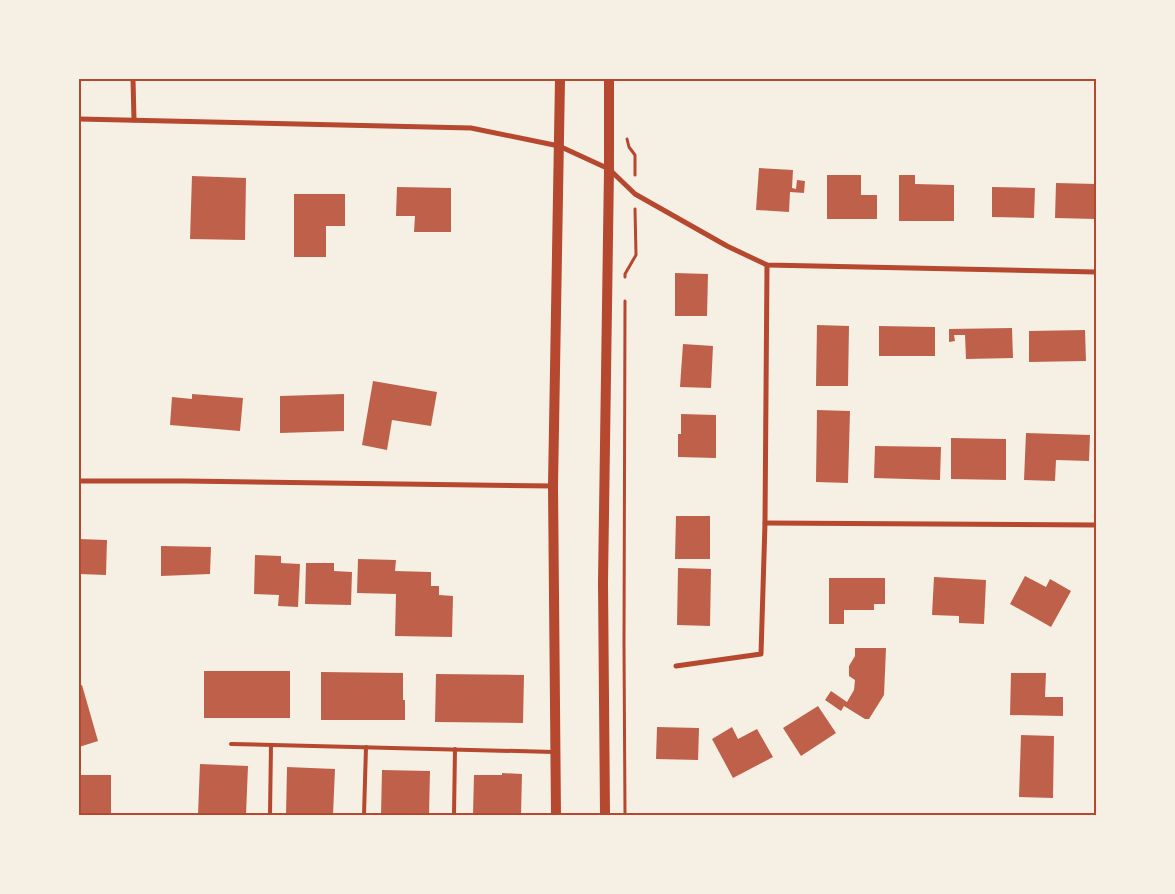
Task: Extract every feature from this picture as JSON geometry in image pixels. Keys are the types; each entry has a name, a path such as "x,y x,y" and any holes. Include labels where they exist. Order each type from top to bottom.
{"main road":[{"path":"556,815 553,486 560,79"},
{"path":"605,815 603,582 609,79"}],"street":[{"path":"133,79 134,120"},
{"path":"79,119 471,128 560,146 609,169 635,194 727,246 767,265 1096,272"},
{"path":"676,666 761,654 765,523 767,265"},
{"path":"79,481 553,486"},
{"path":"765,523 1096,525"}],"lane":[{"path":"231,744 555,752"},
{"path":"270,815 271,745"},
{"path":"364,815 366,747"},
{"path":"454,815 455,749"}],"path":[{"path":"625,284 625,274 636,255 635,156 629,147 626,135"},
{"path":"625,294 625,815"}],"building":[{"path":"759,168 793,170 792,188 796,189 797,180 805,181 804,193 790,192 789,212 756,210"},
{"path":"827,175 861,175 861,195 877,195 877,219 827,219"},
{"path":"899,175 915,175 915,184 954,185 954,221 899,221"},
{"path":"192,176 246,178 245,240 190,239"},
{"path":"1056,183 1096,184 1096,219 1055,218"},
{"path":"397,187 451,188 451,232 414,232 415,216 396,216"},
{"path":"992,187 1035,188 1034,218 992,217"},
{"path":"294,194 345,194 345,226 326,226 326,257 294,257"},
{"path":"675,273 708,274 707,316 675,316"},
{"path":"817,325 849,326 848,386 816,386"},
{"path":"879,326 935,327 935,356 879,356"},
{"path":"1012,328 1013,358 966,359 965,335 954,335 955,341 949,342 949,329"},
{"path":"1085,330 1086,361 1029,362 1029,331"},
{"path":"683,344 713,346 711,388 680,387"},
{"path":"373,381 437,392 431,426 392,420 387,450 362,445"},
{"path":"192,394 243,398 240,431 170,425 172,397 192,399"},
{"path":"344,394 344,431 280,433 280,396"},
{"path":"817,410 850,411 848,483 816,482"},
{"path":"681,414 716,415 716,458 678,457 678,434 681,434"},
{"path":"1026,433 1090,435 1089,461 1056,460 1055,481 1024,480"},
{"path":"951,438 1006,439 1006,480 951,479"},
{"path":"875,446 941,447 940,480 874,478"},
{"path":"676,516 710,516 710,559 675,559"},
{"path":"79,539 107,540 106,575 79,574"},
{"path":"161,546 211,547 210,574 161,576"},
{"path":"255,555 281,556 281,563 300,564 298,607 278,606 279,595 254,594"},
{"path":"358,559 396,560 395,571 431,572 431,586 439,586 439,595 453,596 452,637 395,636 396,594 357,593"},
{"path":"306,563 334,563 334,571 352,572 351,605 305,604"},
{"path":"678,568 711,569 710,626 677,625"},
{"path":"1025,576 1046,587 1050,579 1071,591 1051,627 1010,604"},
{"path":"934,577 986,580 984,624 959,623 959,616 932,615"},
{"path":"829,578 885,578 885,604 874,604 874,610 844,610 844,624 829,624"},
{"path":"855,648 886,648 884,695 869,719 865,719 844,706 841,711 825,700 831,691 847,702 854,690 855,680 849,676 849,666 855,656"},
{"path":"204,671 290,671 290,718 204,718"},
{"path":"321,672 403,673 405,720 321,720"},
{"path":"1011,673 1046,673 1045,697 1063,697 1063,716 1010,715"},
{"path":"436,674 524,675 523,723 435,722"},
{"path":"82,685 98,741 79,747 79,686"},
{"path":"818,706 836,733 801,756 783,728"},
{"path":"657,727 699,728 698,760 656,759"},
{"path":"732,727 738,739 757,729 773,757 733,778 712,739"},
{"path":"1021,735 1054,736 1053,798 1019,797"},
{"path":"200,764 248,766 246,815 198,815"},
{"path":"287,767 335,769 333,815 286,815"},
{"path":"382,770 430,771 429,815 381,815"},
{"path":"502,773 522,774 521,815 473,815 474,775 502,775"},
{"path":"79,775 111,775 111,815 79,815"},
{"path":"677,813 713,813 713,815 677,815"}]}
